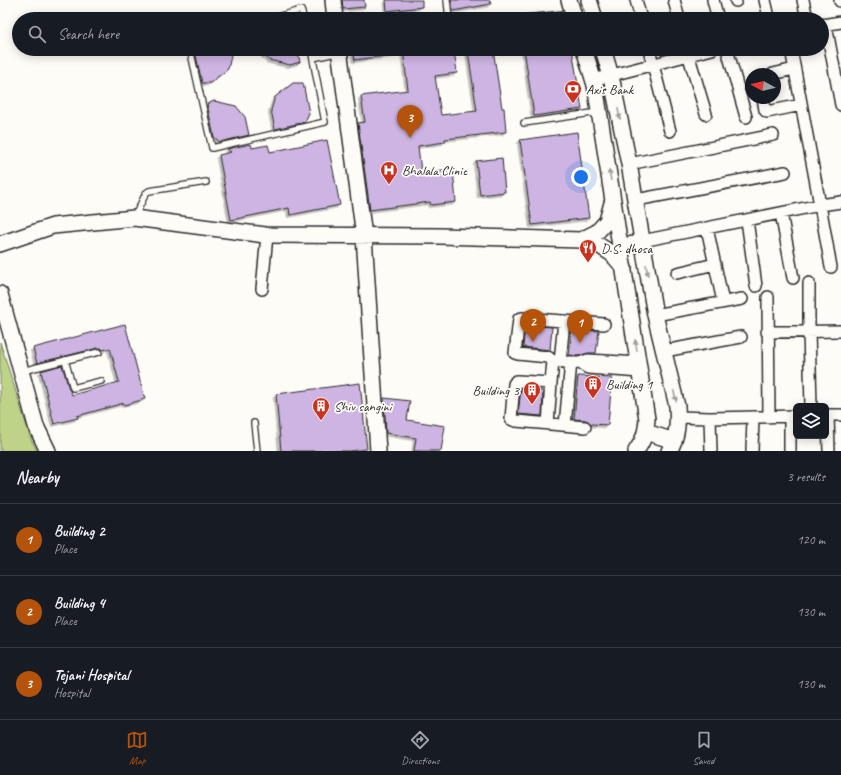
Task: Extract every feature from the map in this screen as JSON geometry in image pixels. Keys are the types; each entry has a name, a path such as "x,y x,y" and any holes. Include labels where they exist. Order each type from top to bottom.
{"street":[{"path":"333,0 335,12"},
{"path":"590,0 593,12"},
{"path":"636,0 639,12"},
{"path":"674,0 677,12"},
{"path":"713,0 716,12"},
{"path":"765,0 768,12"},
{"path":"803,0 806,12"},
{"path":"829,24 841,22"},
{"path":"829,49 841,105"},
{"path":"341,56 364,236 376,450"},
{"path":"586,56 594,80 600,112 648,419 646,432 636,451"},
{"path":"605,56 611,76 636,200 655,315 677,406 678,417 676,436 672,446 646,432"},
{"path":"650,56 670,131"},
{"path":"594,80 676,56"},
{"path":"689,56 706,114"},
{"path":"729,56 746,117"},
{"path":"792,56 831,267"},
{"path":"781,72 794,69"},
{"path":"764,104 765,110 768,112 801,105"},
{"path":"629,164 773,136"},
{"path":"636,200 785,172"},
{"path":"581,240 597,232 607,221 613,200"},
{"path":"620,244 841,202"},
{"path":"781,213 793,278"},
{"path":"0,244 53,226 134,218 268,235 440,236 581,240 600,246 612,254 624,268"},
{"path":"747,220 756,286"},
{"path":"707,228 723,302"},
{"path":"262,288 268,235"},
{"path":"677,273 715,264"},
{"path":"810,282 809,331 811,403"},
{"path":"0,294 36,426 48,451"},
{"path":"768,298 768,417"},
{"path":"655,315 742,299"},
{"path":"604,324 522,318 518,321 515,353 548,357 588,368 639,367"},
{"path":"564,321 566,362 565,425"},
{"path":"767,332 841,331"},
{"path":"664,351 741,337"},
{"path":"548,424 551,383 566,362"},
{"path":"551,383 516,381 514,384 511,419 516,421 585,427"},
{"path":"829,415 841,415"},
{"path":"678,417 710,418 793,416 790,451"},
{"path":"752,417 752,451"},
{"path":"710,418 711,451"},
{"path":"828,439 829,451"}],"lane":[{"path":"446,0 449,12"},
{"path":"192,56 212,148 325,122 313,58 321,56"},
{"path":"524,122 600,112"},
{"path":"134,218 146,193 149,191 206,182"},
{"path":"21,371 99,352"},
{"path":"65,360 73,388 101,381"},
{"path":"254,423 257,451"}],"green space":[{"path":"0,342 31,439 37,451 0,451"}],"building":[{"path":"342,0 364,0 365,7 343,9"},
{"path":"386,0 422,0 422,7 387,11"},
{"path":"451,0 490,0 491,4 453,11"},
{"path":"196,56 231,56 228,69 210,83 202,83"},
{"path":"265,56 299,56 300,62 290,65 269,60"},
{"path":"354,56 384,56 355,60"},
{"path":"404,56 455,56 457,73 435,76 441,115 477,111 469,56 494,56 502,108 504,108 506,132 445,139 445,142 418,146 421,172 453,169 456,202 431,205 430,202 370,210 358,123 365,122 361,96 408,90"},
{"path":"525,56 573,56 582,109 534,116"},
{"path":"293,83 303,83 309,113 305,122 275,129 271,110 275,97"},
{"path":"214,101 236,106 245,117 249,135 220,142 214,137 207,104"},
{"path":"577,132 589,218 532,225 520,140"},
{"path":"327,140 340,205 290,215 289,208 231,220 219,155 231,152 227,149 251,144 252,148 268,145 270,152"},
{"path":"502,158 505,192 480,195 476,161"},
{"path":"125,324 145,399 124,405 124,403 54,424 41,371 62,365 72,395 119,382 110,348 103,350 98,348 37,363 33,348"},
{"path":"525,325 552,327 550,350 523,347"},
{"path":"572,329 599,331 596,353 588,353 578,356 569,355"},
{"name":"Building 1","path":"578,376 612,378 608,425 591,424 586,420 574,419"},
{"name":"Shiv sangini","path":"360,383 367,449 350,451 281,451 276,394"},
{"name":"Building 3","path":"521,389 543,391 542,416 518,414"},
{"path":"384,398 410,401 407,420 445,426 441,451 414,451 416,438 386,433"}],"place":[{"name":"Axis Bank","path":"573,104"},
{"name":"Tejani Hospital","path":"410,138"},
{"name":"Bhalala Clinic","path":"389,185"},
{"name":"D.S. dhosa","path":"588,263"},
{"name":"Building 4","path":"533,342"},
{"name":"Building 2","path":"580,343"},
{"name":"Building 1","path":"593,399"},
{"name":"Building 3","path":"532,405"},
{"name":"Shiv sangini","path":"321,421"}]}
